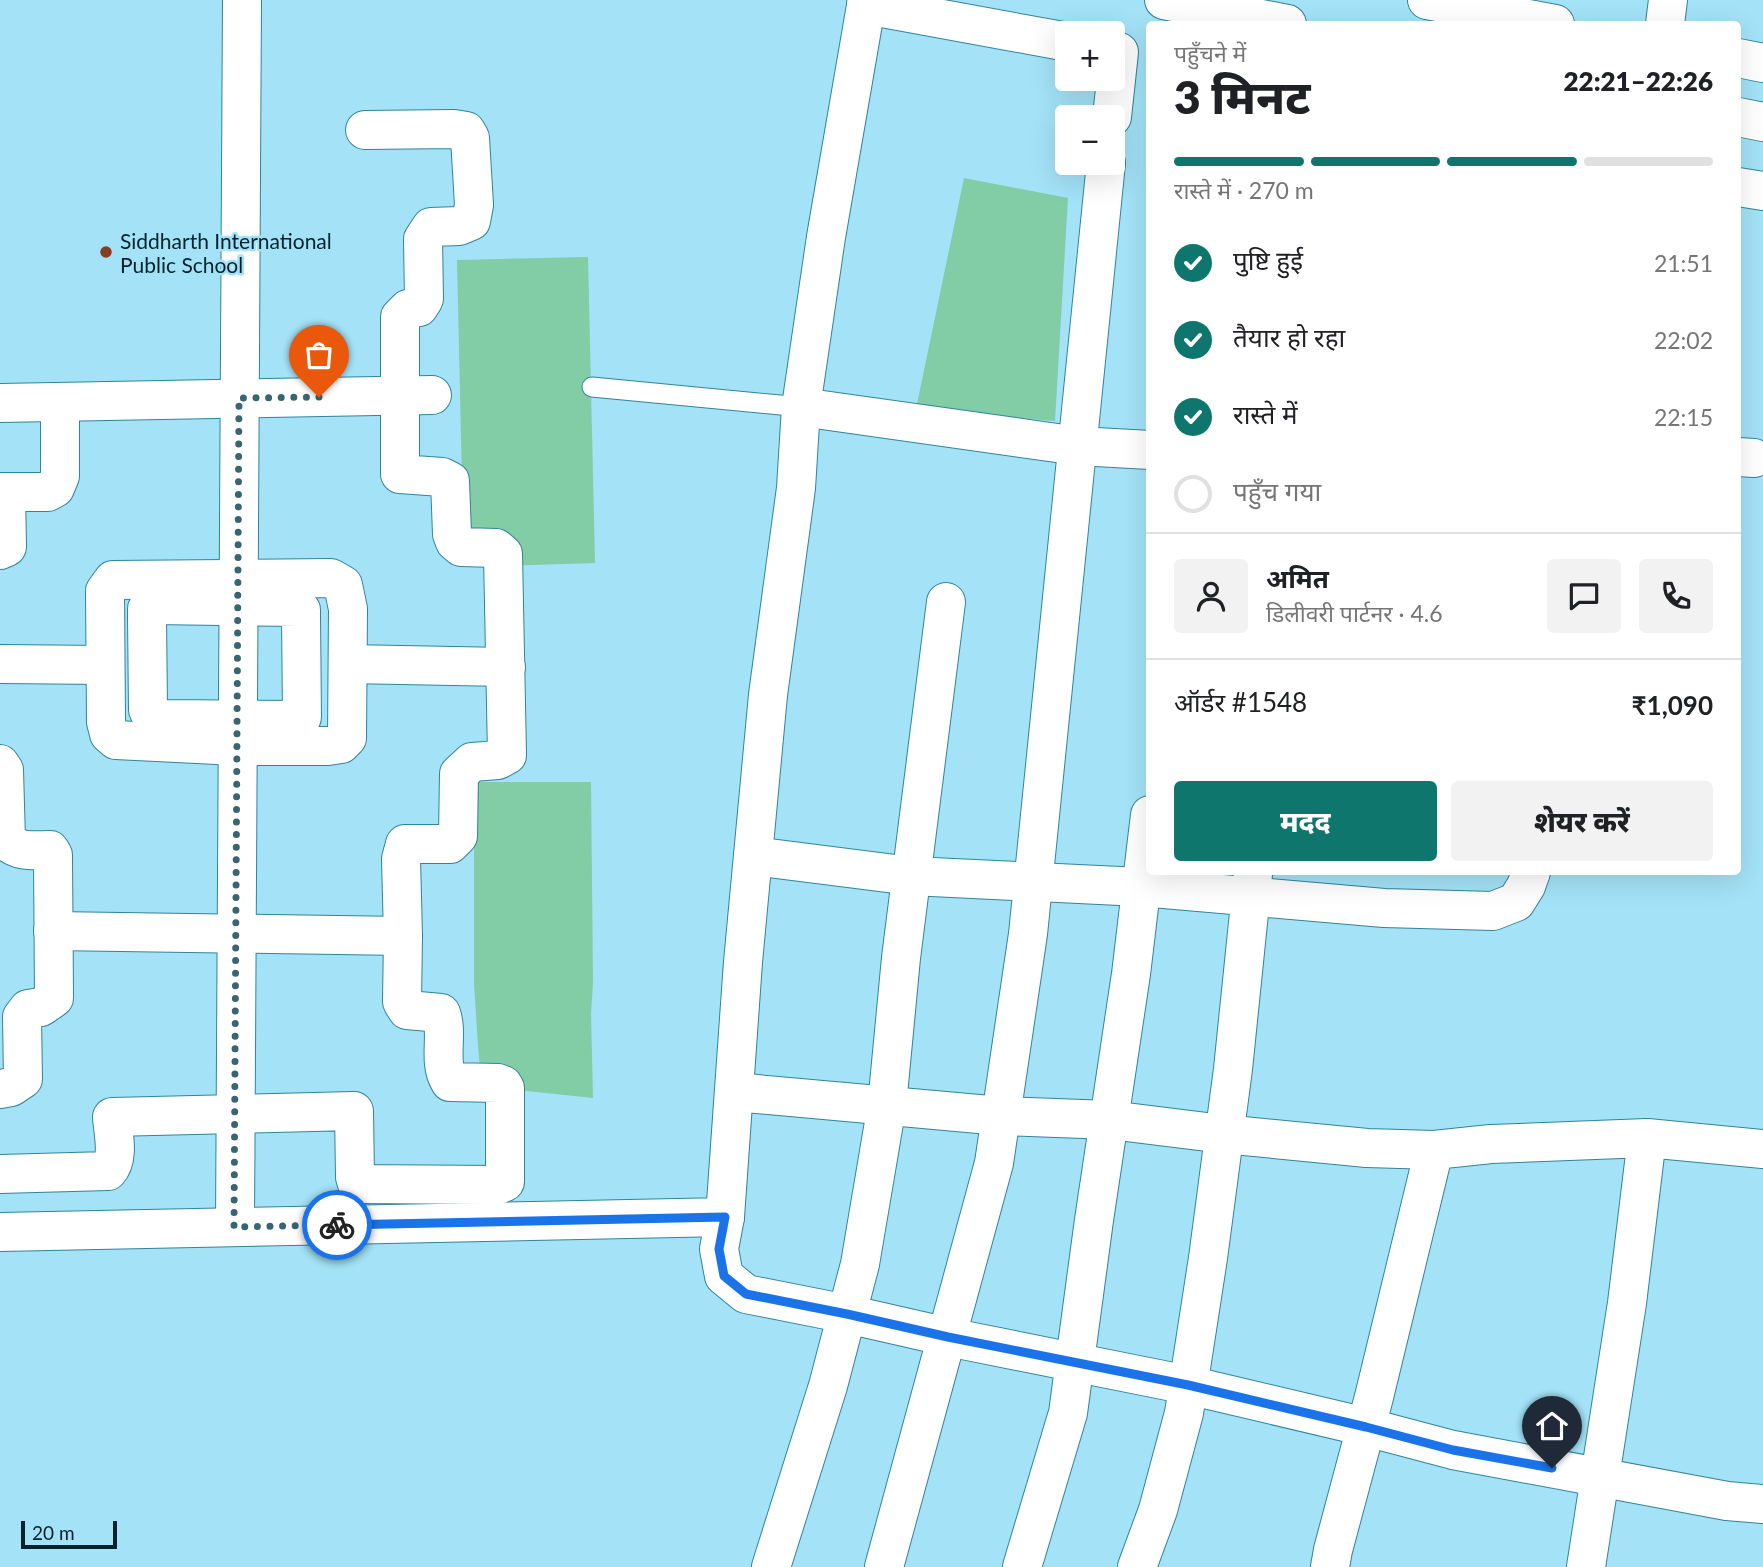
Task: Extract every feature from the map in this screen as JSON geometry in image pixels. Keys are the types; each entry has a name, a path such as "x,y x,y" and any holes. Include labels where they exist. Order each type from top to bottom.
{"main road":[{"path":"234,1227 242,0"},
{"path":"1164,0 1272,21"},
{"path":"1427,0 1539,21"},
{"path":"1665,21 1668,0"},
{"path":"1055,39 866,2 826,237 802,407 796,488 768,695 743,962 725,1217 719,1249 724,1276 746,1294 1188,1385 1453,1450 1727,1501 1763,1504"},
{"path":"1114,105 1127,54"},
{"path":"1741,59 1763,63"},
{"path":"1741,118 1763,122"},
{"path":"0,1174 108,1171 115,1160 112,1116 354,1111 357,1184 498,1185 505,1182 503,1084 450,1082 444,1073 445,1023 441,1013 407,1010 402,1002 401,859 405,844 450,844 458,836 459,774 472,762 498,760 507,755 503,554 496,548 461,547 455,542 452,534 450,481 442,477 400,474 416,396 400,317 408,309 419,307 424,299 423,239 431,227 459,226 471,221 474,205 470,138 466,131 454,129 365,130"},
{"path":"884,1567 994,1163 1028,934 1105,175"},
{"path":"1741,187 1763,191"},
{"path":"0,403 416,396"},
{"path":"0,550 3,551 7,547 3,492 48,492 55,488 60,476 60,402"},
{"path":"802,407 1078,446 1146,450"},
{"path":"331,578 343,585 348,609 348,738 341,744 328,746 152,718 148,710 147,609 238,593 331,578"},
{"path":"113,580 238,593 298,607 301,610 303,714 298,720 237,733 116,740 109,734 106,722 105,665 105,590 113,580"},
{"path":"771,1567 828,1386 860,1264 887,1105 901,958 946,602"},
{"path":"0,664 105,665"},
{"path":"348,664 506,667"},
{"path":"0,764 4,770 6,840 11,846 25,850 50,850 53,855 54,931 54,998 41,1007 28,1009 22,1017 23,1079 11,1087 0,1089"},
{"path":"1022,1567 1068,1413 1131,974 1146,847"},
{"path":"753,856 911,876 1032,883 1141,887 1252,884 1384,908 1493,911 1516,902 1530,875"},
{"path":"1137,1567 1158,1510 1184,1413 1233,1069 1252,884"},
{"path":"54,931 403,936"},
{"path":"734,1092 1001,1116 1110,1120 1367,1148 1434,1150 1490,1144 1647,1138 1763,1149"},
{"path":"1587,1567 1627,1303 1647,1138"},
{"path":"1330,1567 1434,1150"},
{"path":"0,1232 725,1217"}],"lane":[{"path":"592,387 802,407"}],"green space":[{"path":"964,178 1068,198 1055,421 916,409"},
{"path":"588,257 595,563 464,567 457,260"},
{"path":"469,782 591,782 593,1098 527,1091 482,1091 474,983 474,819"}],"way so far":[{"path":"319,397 239,398 234,1227 337,1225"}],"place":[{"name":"Siddharth International Public School","path":"106,252"}],"route":[{"path":"337,1225 725,1217 719,1249 724,1276 746,1294 1188,1385 1453,1450 1552,1468"}]}
